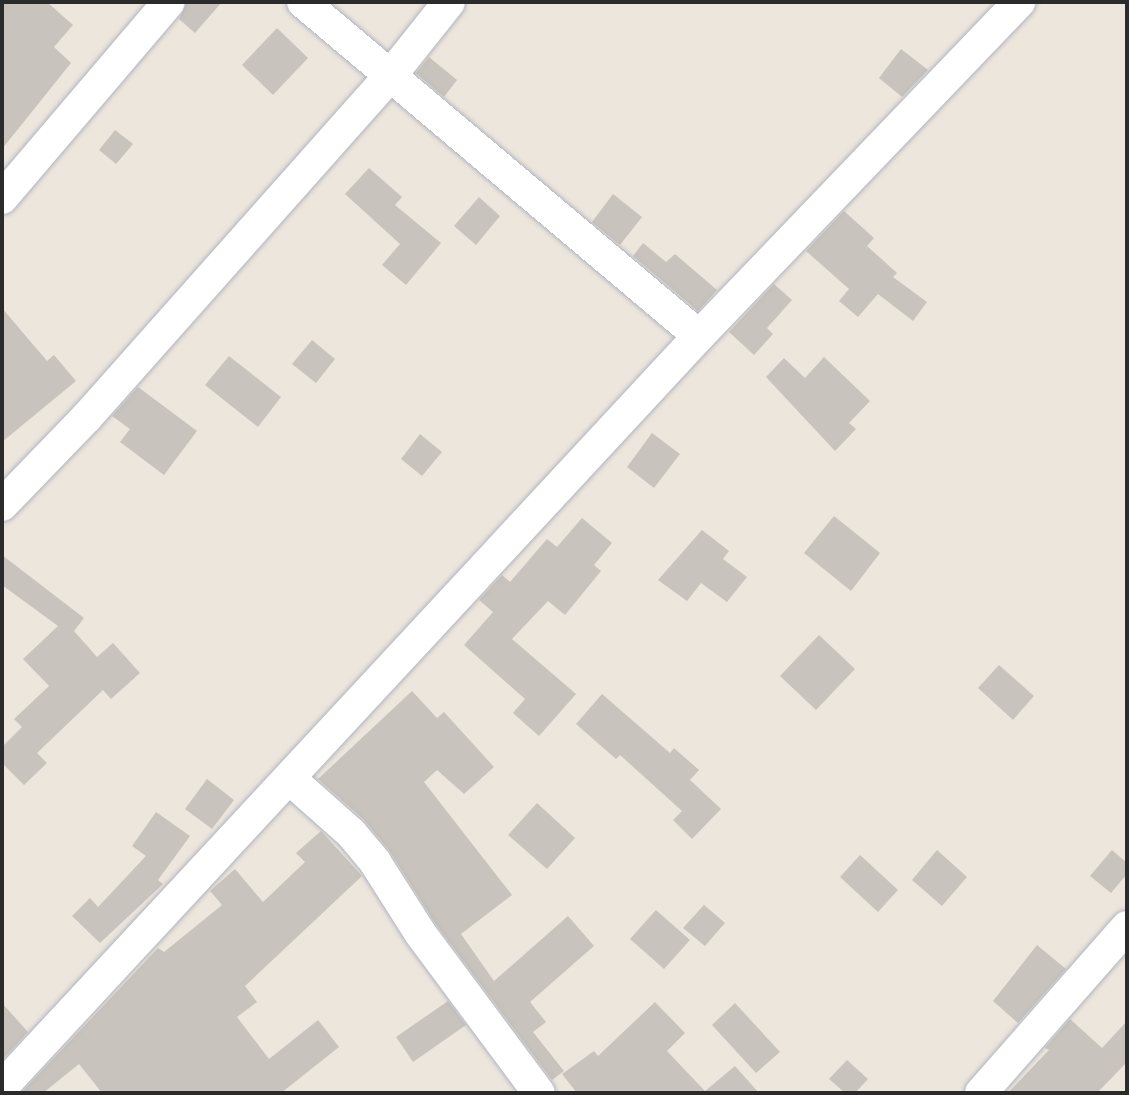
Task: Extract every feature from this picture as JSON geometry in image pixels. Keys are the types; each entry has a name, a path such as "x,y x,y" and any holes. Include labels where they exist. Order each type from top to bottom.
{"street":[{"path":"2,198 169,2"},
{"path":"303,2 699,336"},
{"path":"2,505 87,417 391,75 449,2"},
{"path":"2,1087 699,336 1019,2"},
{"path":"289,778 351,833 375,862 420,933 539,1093"},
{"path":"981,1093 1127,927"}],"building":[{"path":"2,2 47,2 73,25 54,47 71,63 2,149"},
{"path":"187,2 222,2 195,33 179,19"},
{"path":"277,28 308,58 273,95 242,65"},
{"path":"901,49 928,70 902,97 879,78"},
{"path":"429,57 457,80 444,97 416,73"},
{"path":"115,130 133,144 116,164 99,150"},
{"path":"369,168 402,197 395,205 441,243 406,285 382,265 400,244 345,194"},
{"path":"613,194 642,217 620,245 592,222"},
{"path":"479,197 500,216 476,245 454,226"},
{"path":"844,211 874,238 867,246 897,273 893,277 927,302 913,321 878,294 858,317 839,301 849,289 806,251"},
{"path":"643,243 666,262 675,254 717,290 698,311 633,256"},
{"path":"774,284 792,300 767,328 773,334 754,355 729,332"},
{"path":"2,308 47,361 54,355 76,381 2,442"},
{"path":"312,340 335,359 316,383 292,364"},
{"path":"229,356 281,397 258,427 205,385"},
{"path":"824,357 870,401 849,423 856,429 835,451 766,377 784,358 805,378"},
{"path":"138,387 197,431 164,475 120,442 130,429 112,416"},
{"path":"652,433 680,454 654,488 627,467"},
{"path":"420,434 442,452 422,476 401,459"},
{"path":"834,516 880,553 851,591 804,553"},
{"path":"582,518 612,543 594,565 601,571 565,615 548,601 512,639 576,694 539,736 513,713 525,699 464,645 493,612 479,600 502,575 510,582 547,539 557,547"},
{"path":"702,530 729,551 723,559 747,577 727,602 701,583 687,601 658,580"},
{"path":"2,555 84,618 74,631 97,657 113,643 140,673 111,699 103,690 37,753 47,763 24,785 2,763 2,747 22,727 14,719 49,686 23,659 58,626 2,585"},
{"path":"819,635 855,669 816,710 780,676"},
{"path":"999,665 1034,696 1013,720 978,688"},
{"path":"412,691 437,718 444,712 494,767 464,794 437,770 424,782 512,895 461,934 494,981 568,916 594,946 530,1002 546,1022 533,1032 564,1071 552,1080 435,923 389,850 363,819 318,779"},
{"path":"602,694 670,753 674,748 699,770 690,780 721,809 692,839 673,820 682,811 620,755 616,759 576,724"},
{"path":"207,779 234,800 212,829 185,809"},
{"path":"537,803 575,838 547,869 508,835"},
{"path":"156,812 190,836 158,880 163,884 100,943 72,916 90,898 98,907 146,856 132,846"},
{"path":"321,831 362,876 245,986 257,1002 237,1017 269,1059 318,1020 339,1047 281,1093 102,1093 79,1064 43,1093 21,1093 158,948 164,952 222,905 210,891 235,869 263,902 305,862 296,853"},
{"path":"937,850 967,877 942,906 912,880"},
{"path":"1112,850 1127,863 1127,874 1111,893 1090,876"},
{"path":"860,855 898,890 878,912 840,877"},
{"path":"704,905 725,923 705,946 683,928"},
{"path":"656,910 690,940 664,969 630,939"},
{"path":"1037,945 1066,969 1018,1023 993,1001"},
{"path":"448,1001 466,1025 413,1062 396,1037"},
{"path":"655,1002 685,1033 667,1051 705,1091 735,1066 759,1093 577,1093 562,1074 594,1051 598,1056"},
{"path":"2,1003 28,1032 2,1060"},
{"path":"735,1003 780,1052 756,1073 712,1025"},
{"path":"1070,1019 1102,1048 1127,1021 1127,1062 1097,1093 1008,1093 1049,1050 1045,1048"},
{"path":"847,1060 868,1079 855,1093 845,1093 829,1079"}]}
